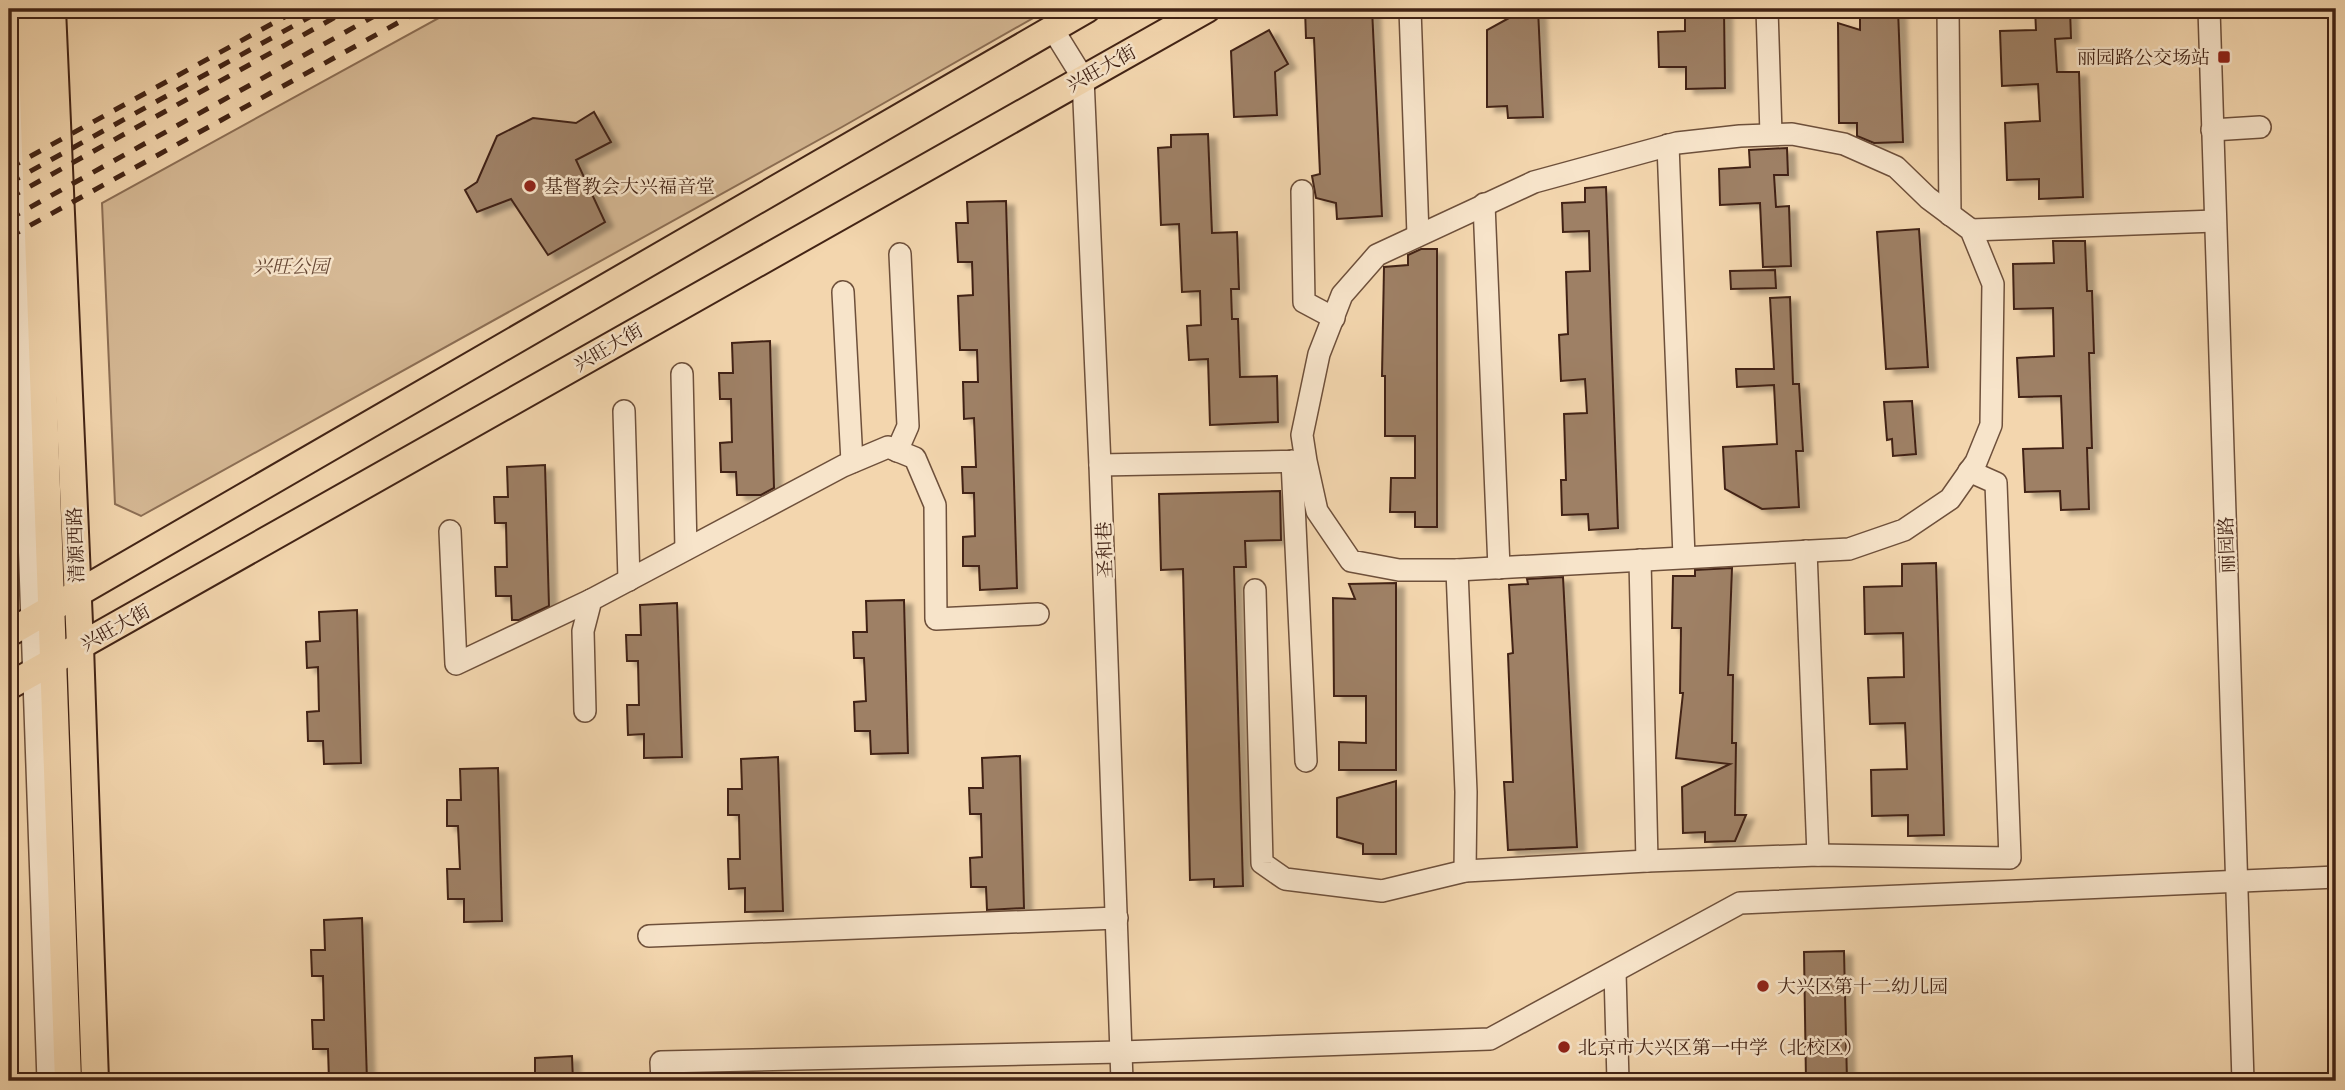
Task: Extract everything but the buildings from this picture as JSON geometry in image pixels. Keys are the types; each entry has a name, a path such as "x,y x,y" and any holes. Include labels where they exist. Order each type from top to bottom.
{"main road":[{"name":"清源西路","path":"30,9 41,614 68,1081"},
{"name":"清源西路","path":"52,9 78,593 95,1081"},
{"path":"9,633 1087,9"},
{"name":"兴旺大街","path":"9,686 1207,9"}],"street":[{"path":"1410,9 1418,235"},
{"path":"1767,9 1771,134"},
{"path":"1948,9 1950,215"},
{"name":"丽园路","path":"2208,9 2243,1081"},
{"name":"圣和巷","path":"1052,28 1083,78 1122,1081"},
{"name":"清源西路","path":"9,38 41,614"},
{"path":"2212,130 2260,127"},
{"path":"1299,461 1317,511 1351,561 1399,570 1457,570 1849,549 1904,530 1950,499 1976,462 1991,425 1993,284 1971,230 1928,198 1896,167 1844,144 1792,134 1740,135 1668,145 1534,183 1377,255 1342,295 1319,354 1302,435 1299,461 1306,761"},
{"path":"1668,145 1684,558"},
{"path":"1302,191 1304,302 1334,318"},
{"path":"1484,204 1499,568"},
{"path":"1971,230 2215,221"},
{"path":"897,451 908,426 901,254"},
{"path":"843,292 852,462"},
{"path":"682,374 686,549"},
{"path":"624,411 629,580"},
{"path":"450,531 456,664 591,600 852,462 888,447 915,458 935,505 936,619 1038,614"},
{"path":"1100,465 1299,461"},
{"path":"1255,590 1262,863 1286,879 1382,891 1465,871 1647,861 1818,855 2010,858 1996,483 1969,471"},
{"path":"1806,551 1818,855"},
{"path":"1640,560 1647,861"},
{"path":"1457,570 1466,792 1465,871"},
{"path":"585,711 583,631 591,600"},
{"name":"清源西路","path":"43,666 48,1081"},
{"path":"661,1072 1490,1039 1740,904 2336,877"},
{"path":"649,936 1117,918"},
{"path":"1615,972 1618,1081"}],"green space":[{"name":"兴旺公园","path":"455,9 1049,9 842,127 141,516 115,504 102,203"},
{"path":"9,290 13,453 9,461"}],"railway":[{"path":"9,168 299,9"},
{"path":"9,183 324,9"},
{"path":"9,198 350,9"},
{"path":"9,219 387,9"},
{"path":"9,237 423,9"}],"place":[{"name":"丽园路公交场站","path":"2224,57"},
{"name":"基督教会大兴福音堂","path":"530,186"},
{"name":"大兴区第十二幼儿园","path":"1763,986"},
{"name":"北京市大兴区第一中学（北校区）","path":"1564,1047"}]}
